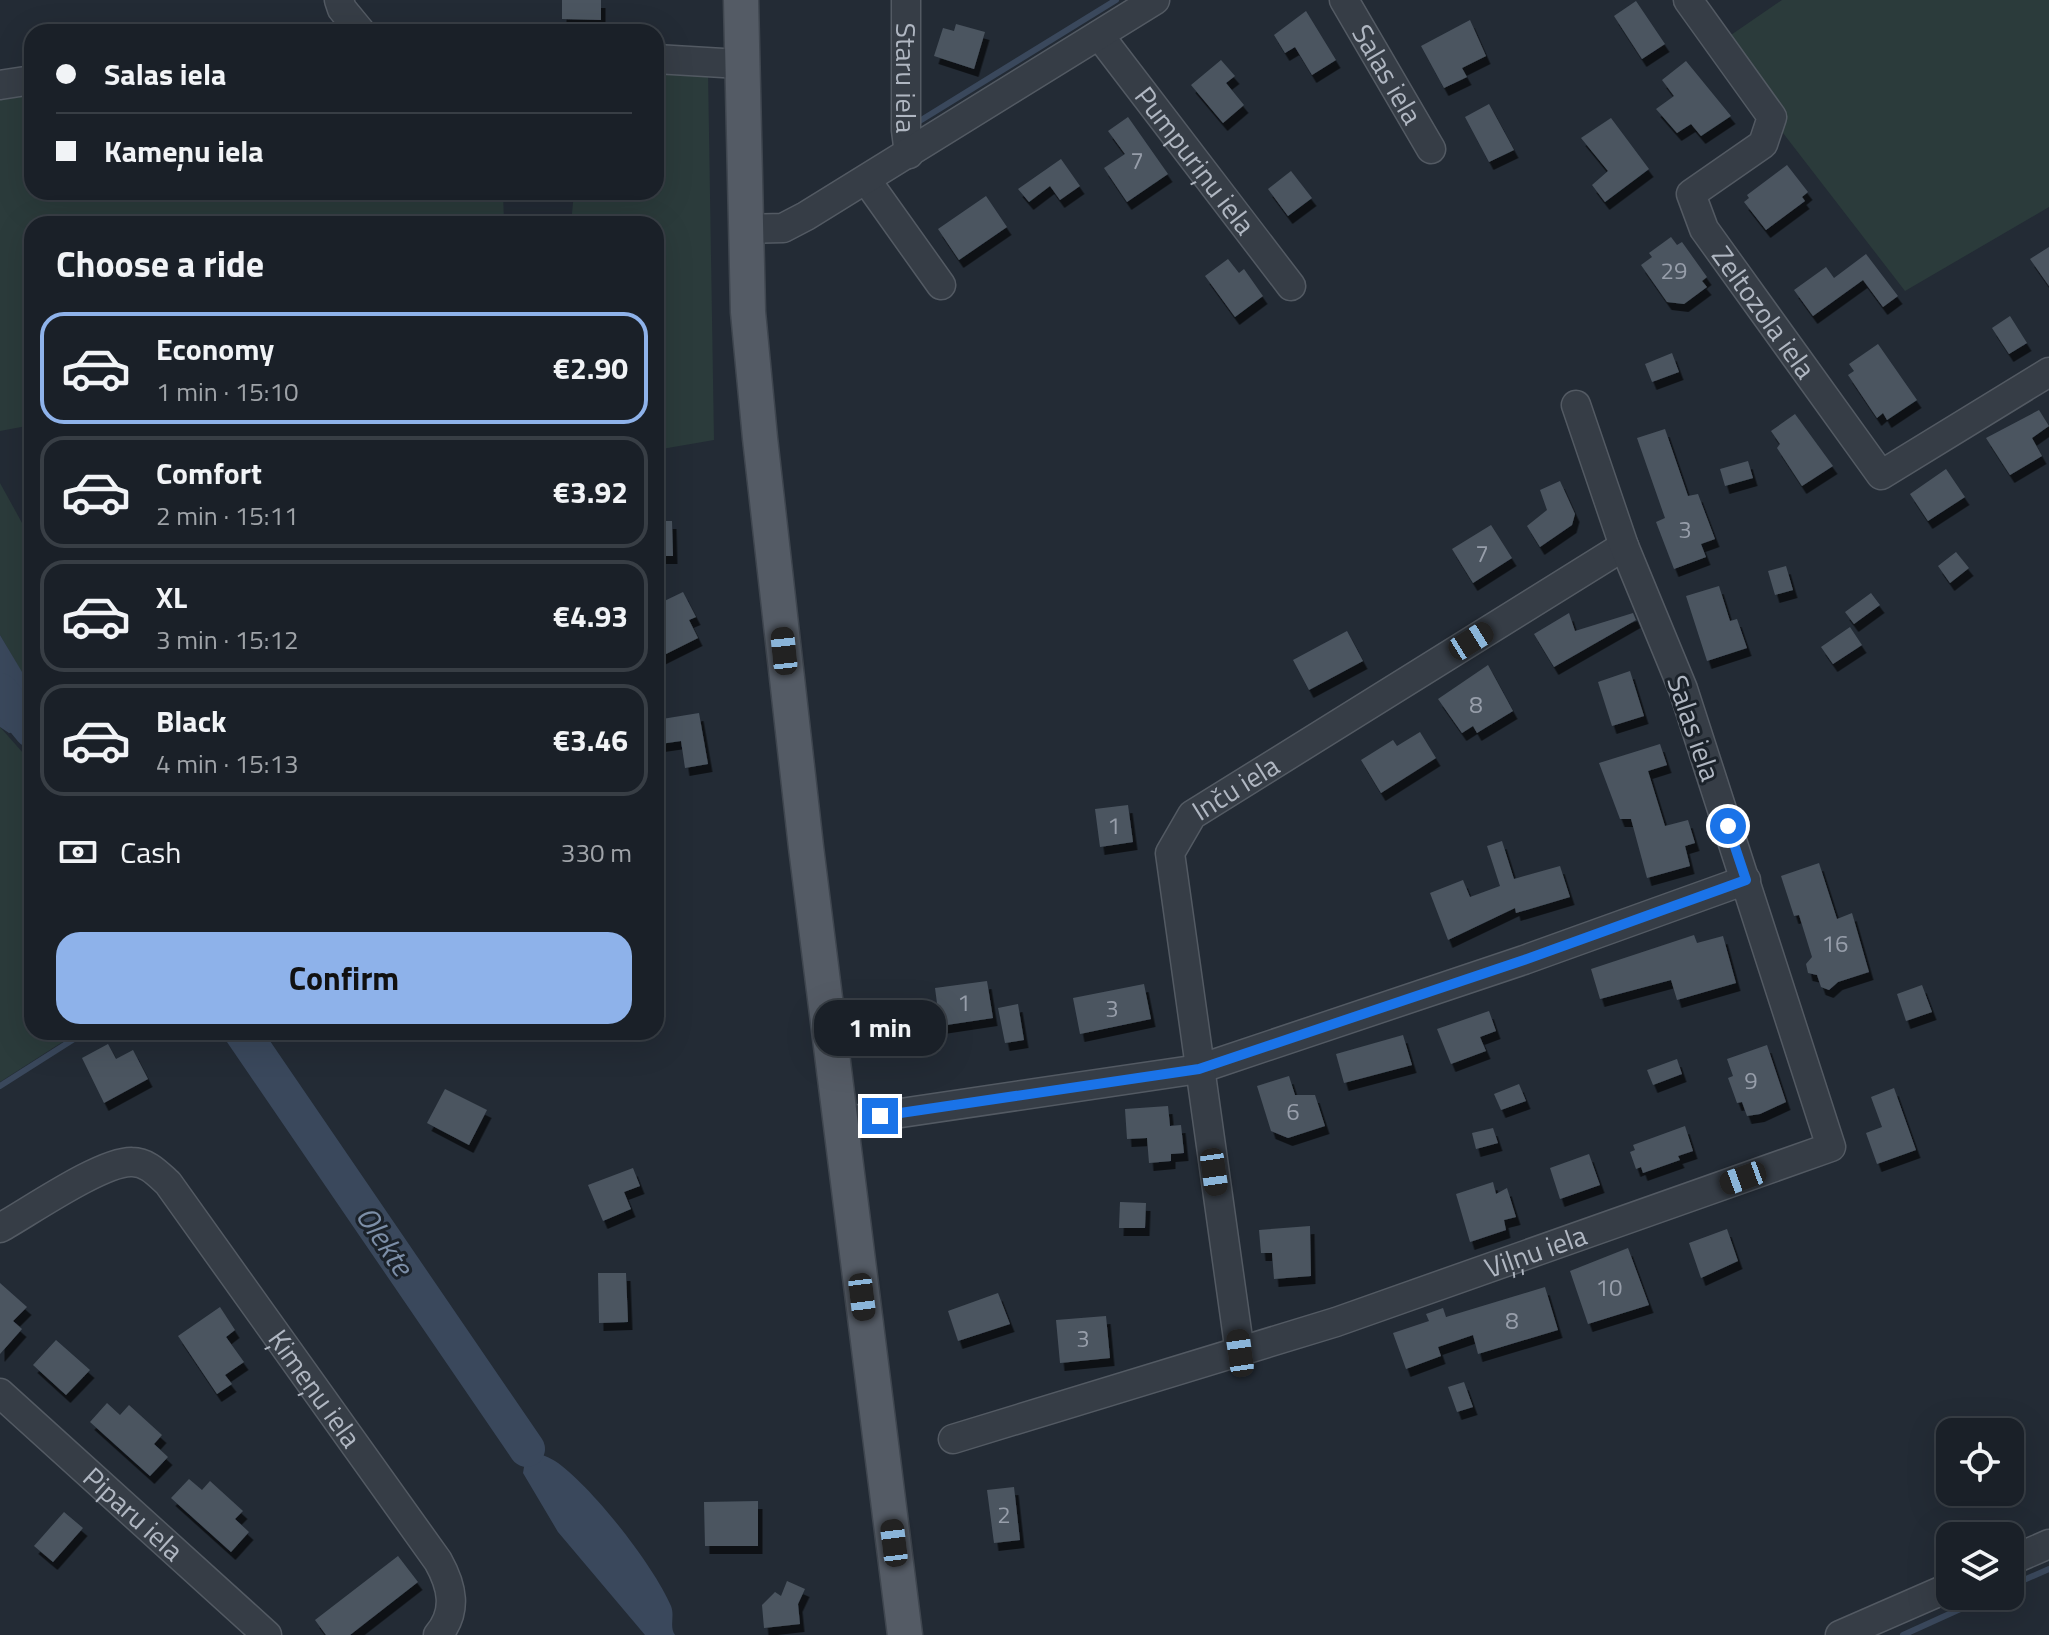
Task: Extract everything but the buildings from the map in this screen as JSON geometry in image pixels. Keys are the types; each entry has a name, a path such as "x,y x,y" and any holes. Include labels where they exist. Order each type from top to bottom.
{"main road":[{"path":"741,0 744,229 760,438 840,1122 905,1635"}],"street":[{"path":"339,0 354,24"},
{"name":"Staru iela","path":"906,0 906,130 909,154"},
{"path":"744,229 783,228 867,181 1155,0"},
{"name":"Salas iela","path":"1344,0 1431,149"},
{"name":"Zeltozola iela","path":"1688,0 1772,117 1763,144 1691,194 1704,229 1881,475 2049,372"},
{"name":"Pumpuriņu iela","path":"1099,35 1291,286"},
{"path":"664,59 740,64"},
{"path":"0,85 24,81"},
{"path":"867,181 941,285"},
{"name":"Salas iela","path":"1576,405 1624,546 1683,689 1831,1147"},
{"name":"Inču iela","path":"1240,1353 1170,853 1192,815 1624,546"},
{"path":"840,1122 1199,1069 1524,960 1746,880"},
{"name":"Viļņu iela","path":"953,1439 1240,1353 1831,1147"},
{"name":"Ķimeņu iela","path":"0,1228 106,1167 135,1162 151,1167 168,1183 438,1561 449,1582 452,1602 449,1622 438,1635"},
{"name":"Piparu iela","path":"0,1393 267,1635"},
{"path":"2024,1555 2049,1544"},
{"path":"1840,1635 1936,1593"}],"shaded area":[{"path":"1782,0 2049,0 2049,207 1905,291 1783,133 1772,104 1728,37"},
{"path":"664,68 708,71 714,440 664,449 664,216 572,216 573,200 664,200"},
{"path":"24,90 24,200 503,200 504,216 24,216 24,426 0,431 0,94"},
{"path":"0,483 24,526 24,676 0,635"},
{"path":"0,727 24,754 24,1040 66,1040 0,1082"}],"water":[{"path":"0,635 24,675 24,730 9,733 0,727"},
{"path":"527,1449 552,1459 570,1472 620,1528 663,1589 671,1606 675,1635 645,1635 558,1532 523,1473"}],"waterway":[{"path":"918,122 1116,0"},
{"name":"Olekte","path":"0,691 24,720"},
{"path":"0,1086 72,1040"},
{"name":"Olekte","path":"247,1040 527,1449"},
{"path":"2024,1580 2049,1569"},
{"path":"1903,1635 1958,1610"}],"route":[{"path":"880,1116 1199,1069 1524,960 1746,880 1728,826"}]}
